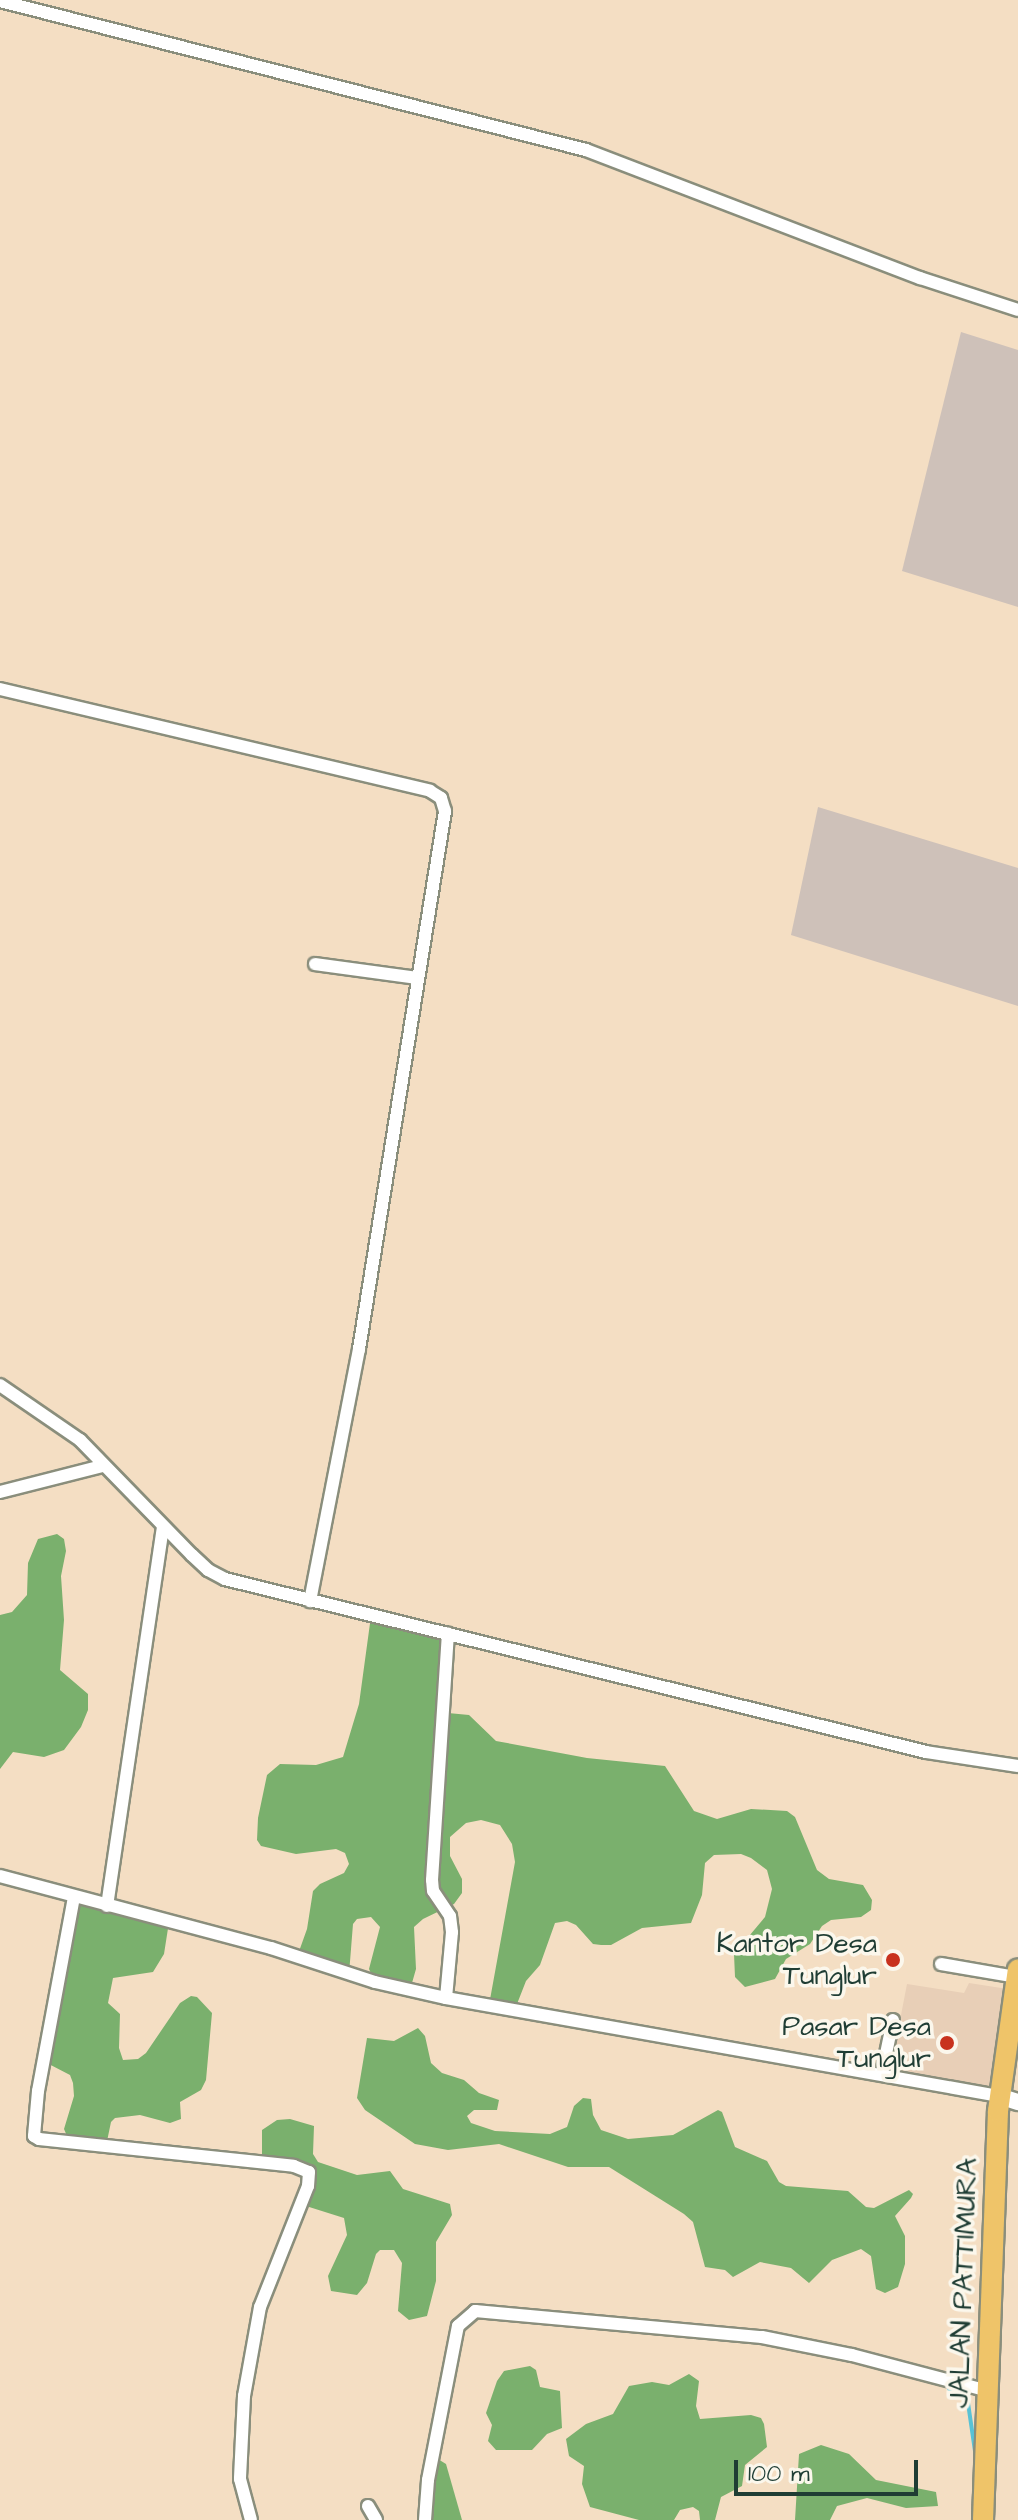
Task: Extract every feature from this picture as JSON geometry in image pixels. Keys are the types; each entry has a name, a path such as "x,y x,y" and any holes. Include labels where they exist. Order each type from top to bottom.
{"main road":[{"name":"JALAN PATTIMURA","path":"983,2520 988,2391 1017,1973"}],"street":[{"path":"0,1 586,150 920,278 1018,310"},
{"path":"0,689 430,791 441,798 445,811 359,1349 310,1601"},
{"path":"315,964 417,978"},
{"path":"0,1385 66,1429 208,1570 225,1579 926,1752 1018,1766"},
{"path":"0,1492 102,1466"},
{"path":"107,1906 163,1527"},
{"path":"446,1998 452,1932 450,1916 433,1891 432,1880 448,1634"},
{"path":"0,1876 271,1948 375,1982 446,1998 882,2073 1008,2099"},
{"path":"74,1897 38,2091 34,2136 39,2139 294,2166 309,2172 308,2186 260,2307 244,2396 240,2479 251,2520"},
{"path":"941,1964 1017,1973"},
{"path":"882,2073 893,2020"},
{"path":"425,2520 428,2480 458,2326 475,2311 762,2337 852,2355 988,2391"},
{"path":"368,2506 376,2520"}],"shaded area":[{"path":"961,332 1018,350 1018,607 902,571"},
{"path":"818,807 1018,868 1018,1006 791,935"},
{"name":"Pasar Desa Tunglur","path":"969,1983 1014,1990 999,2096 882,2073 894,2014 901,2015 907,1984 964,1993"}],"green space":[{"path":"57,1534 64,1539 66,1551 61,1576 64,1620 60,1670 88,1694 88,1710 81,1727 64,1750 44,1757 13,1752 0,1769 0,1615 12,1612 27,1595 28,1563 38,1539"},
{"path":"371,1616 448,1634 448,1713 469,1715 496,1741 587,1758 665,1766 694,1811 717,1819 751,1809 787,1811 795,1817 817,1870 829,1879 863,1885 872,1900 871,1910 861,1917 831,1920 822,1926 810,1944 786,1959 775,1979 745,1987 735,1977 734,1954 765,1917 772,1889 767,1870 751,1858 741,1854 714,1855 705,1863 702,1895 691,1923 642,1928 611,1945 601,1945 593,1944 576,1925 567,1921 555,1923 540,1965 526,1981 517,2004 512,2009 489,2005 515,1862 512,1844 500,1825 481,1820 466,1823 450,1837 450,1856 462,1879 462,1893 454,1904 423,1919 414,1927 416,1969 410,1990 375,1982 369,1969 380,1927 371,1917 357,1919 353,1924 349,1974 297,1957 307,1929 313,1891 320,1884 344,1873 349,1864 345,1853 336,1849 296,1854 261,1846 257,1840 258,1818 267,1775 280,1764 316,1765 343,1757 359,1704"},
{"path":"74,1897 169,1922 164,1954 153,1972 113,1978 108,2003 120,2014 119,2048 123,2060 138,2059 146,2053 180,2003 191,1996 197,1997 212,2013 206,2080 201,2090 180,2102 181,2119 170,2123 140,2115 115,2118 111,2122 106,2146 70,2143 64,2129 74,2096 73,2083 70,2075 43,2061"},
{"path":"418,2028 425,2036 431,2063 442,2073 464,2080 479,2093 499,2100 497,2110 474,2110 467,2116 471,2123 495,2131 550,2134 567,2127 574,2106 583,2098 591,2099 593,2115 601,2130 628,2139 673,2135 718,2110 722,2112 735,2147 767,2161 779,2182 786,2186 848,2191 866,2207 874,2208 909,2190 913,2194 911,2198 895,2216 905,2236 905,2264 898,2287 885,2293 876,2289 871,2256 861,2249 832,2260 809,2283 791,2268 760,2262 733,2277 725,2270 705,2267 693,2222 684,2214 609,2167 568,2167 499,2144 448,2150 415,2144 365,2110 357,2098 367,2038 394,2041"},
{"path":"290,2119 314,2126 313,2154 318,2162 357,2175 390,2171 403,2189 450,2204 452,2215 436,2242 436,2281 427,2316 409,2320 398,2311 402,2263 394,2250 380,2250 376,2254 367,2283 357,2295 331,2291 328,2276 347,2235 344,2218 306,2206 309,2172 262,2162 262,2130 277,2120"},
{"path":"530,2366 536,2370 540,2387 560,2391 562,2428 547,2434 532,2450 496,2450 488,2441 492,2425 486,2413 497,2381 504,2371"},
{"path":"689,2374 699,2381 696,2406 700,2419 751,2415 761,2418 764,2424 767,2447 745,2465 742,2486 721,2497 715,2520 700,2520 699,2511 693,2507 680,2510 674,2520 639,2520 590,2507 582,2484 584,2466 569,2456 566,2439 586,2424 613,2414 629,2386 652,2382 669,2385"},
{"path":"821,2445 849,2454 876,2480 936,2492 938,2506 906,2508 867,2498 837,2506 830,2520 795,2520 799,2454"},
{"path":"433,2456 446,2464 462,2520 425,2520"}],"waterway":[{"path":"949,2389 958,2392 968,2403 976,2458"}],"place":[{"name":"Kantor Desa Tunglur","path":"893,1960"},
{"name":"Pasar Desa Tunglur","path":"947,2043"}]}
